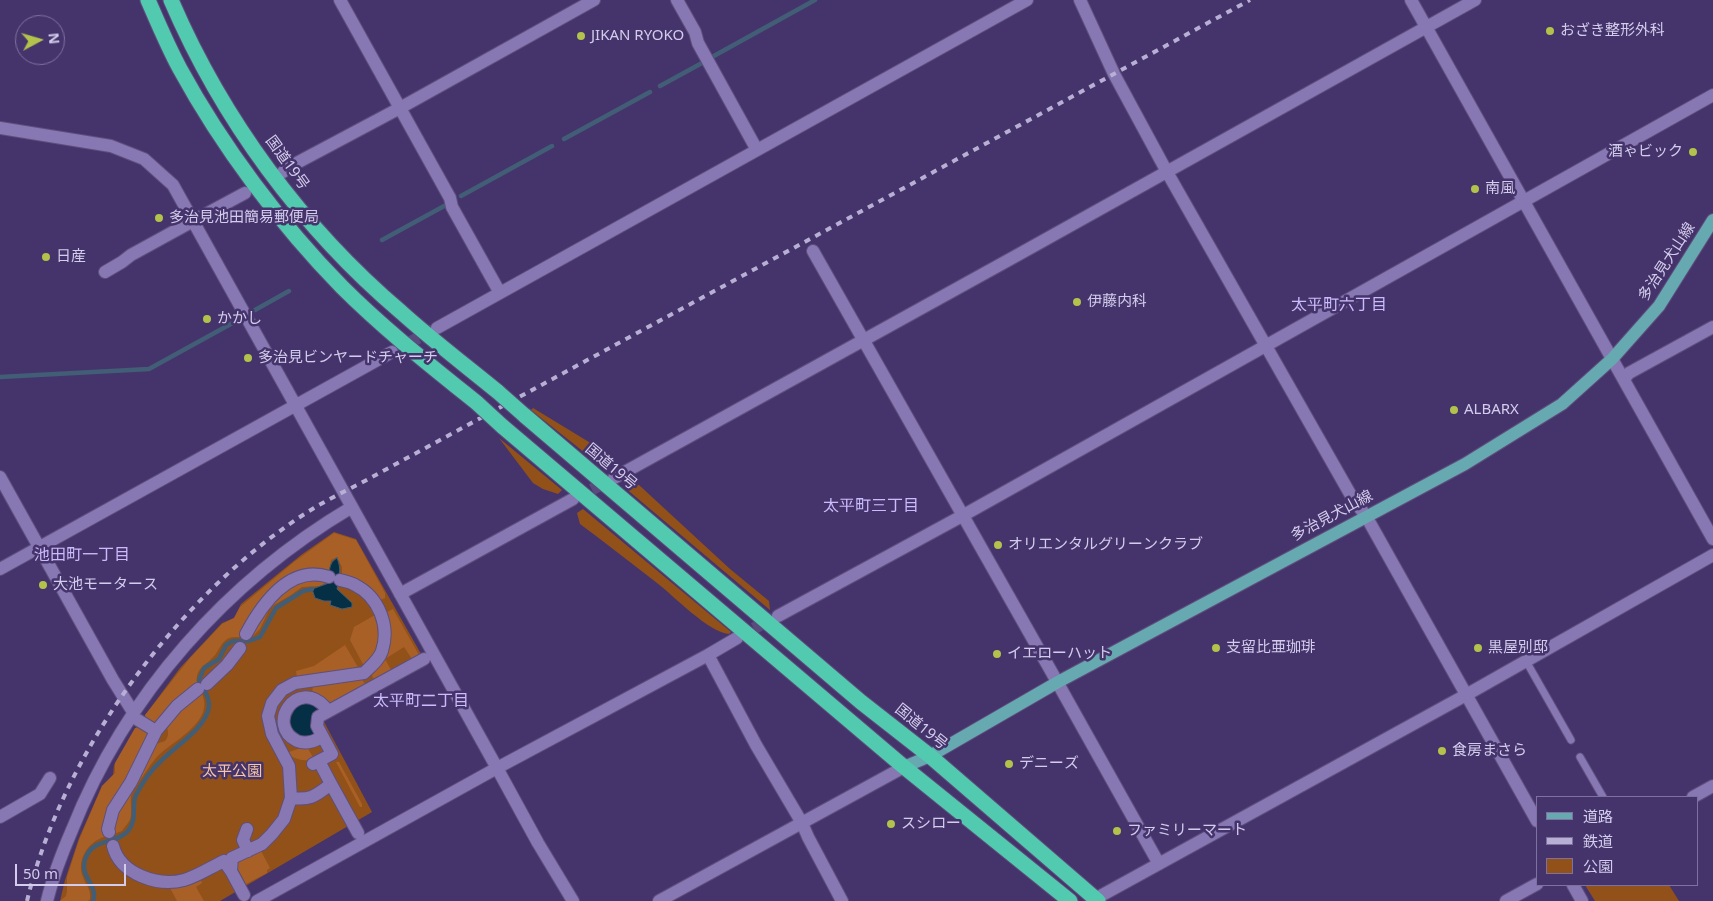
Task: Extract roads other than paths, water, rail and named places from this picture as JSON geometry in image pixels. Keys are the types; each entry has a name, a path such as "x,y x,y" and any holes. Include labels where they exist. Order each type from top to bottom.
{"highway":[{"path":"148,0 180,69 226,143 278,216 342,286 385,327 904,767 1070,901"},
{"name":"国道19号","path":"170,0 186,36 228,111 269,170 306,218 353,267 400,312 498,392 854,695 930,756 1097,900"}],"main road":[{"name":"多治見犬山線","path":"904,767 930,756 1058,682 1465,464 1562,404 1612,359 1659,306 1713,220"}],"street":[{"path":"340,0 500,292"},
{"path":"283,172 594,0"},
{"path":"677,0 695,32 698,43 757,150"},
{"path":"437,328 1027,0"},
{"path":"1080,0 1114,74 1167,172 1353,499 1366,516 1536,819"},
{"path":"1411,0 1713,539"},
{"path":"614,478 1476,0"},
{"path":"778,616 962,516 1713,95"},
{"path":"0,128 111,146 144,159 173,185 538,842 573,901"},
{"path":"105,272 131,255 245,193"},
{"path":"814,251 1159,864"},
{"path":"1624,379 1629,374 1713,327"},
{"path":"0,569 392,352"},
{"path":"0,477 113,680 136,716 156,731"},
{"path":"400,594 573,499"},
{"path":"47,901 54,876 83,803 105,758 190,639 244,584 320,526 352,507"},
{"path":"1097,900 1713,555"},
{"path":"231,870 232,858 262,844 272,834 284,819 291,798 289,766 272,734 268,716 272,703 282,690 295,683 364,673 381,653 385,632 379,607 355,585 334,578 314,575 301,576 284,584 260,610 246,634"},
{"path":"257,901 737,638"},
{"path":"109,832 108,829 113,810 131,782 156,731 177,706 227,665 240,648"},
{"path":"708,655 756,745 802,823 842,901"},
{"path":"358,832 331,784 316,763 332,754 317,726 318,717 424,659"},
{"path":"364,673 373,687"},
{"path":"320,738 304,743 292,737 286,731 284,716 286,709 298,699 305,697 313,698 325,708"},
{"path":"659,901 904,767"},
{"path":"0,817 40,794 50,778"},
{"path":"291,798 309,799 331,784"},
{"path":"1695,796 1713,786"},
{"path":"247,828 243,840 248,851"},
{"path":"112,846 115,854 124,866 144,878 162,881 184,880 224,862 231,870 244,894"},
{"path":"1506,901 1536,885"},
{"path":"1574,886 1582,901"}],"lane":[{"path":"1526,661 1571,740"},
{"path":"1580,757 1602,796"}],"water":[{"path":"337,558 340,570 337,589 352,603 352,607 342,609 330,605 331,601 315,598 312,589 329,583 330,566"},
{"path":"299,702 321,705 317,737 300,740 288,724 292,706"}],"waterway":[{"path":"712,57 815,0"},
{"path":"660,86 702,63"},
{"path":"564,139 650,92"},
{"path":"461,196 552,146"},
{"path":"382,240 446,205"},
{"path":"255,310 289,291"},
{"path":"0,377 149,369 238,320"},
{"path":"93,901 93,890 84,869 87,855 101,843 118,838 128,831 133,822 135,799 144,781 157,765 190,736 203,721 209,705 207,695 199,680 204,668 219,659 226,645 233,641 249,641 260,637 276,608 303,591 312,589"}],"tunnel":[{"path":"392,352 433,330"},
{"path":"576,498 611,479"},
{"path":"738,637 773,618"}],"railway":[{"path":"27,901 44,844 68,787 99,732 134,678 175,628 219,582 265,542 325,501 1250,0"}],"place":[{"name":"おざき整形外科","path":"1550,31"},
{"name":"JIKAN RYOKO","path":"581,36"},
{"name":"酒ゃビック","path":"1693,152"},
{"name":"南風","path":"1475,189"},
{"name":"多治見池田簡易郵便局","path":"159,218"},
{"name":"日産","path":"46,257"},
{"name":"伊藤内科","path":"1077,302"},
{"name":"かかし","path":"207,319"},
{"name":"多治見ビンヤードチャーチ","path":"248,358"},
{"name":"ALBARX","path":"1454,410"},
{"name":"オリエンタルグリーンクラブ","path":"998,545"},
{"name":"大池モータース","path":"43,585"},
{"name":"支留比亜珈琲","path":"1216,648"},
{"name":"黒屋別邸","path":"1478,648"},
{"name":"イエローハット","path":"997,654"},
{"name":"食房まさら","path":"1442,751"},
{"name":"デニーズ","path":"1009,764"},
{"name":"スシロー","path":"891,824"},
{"name":"ファミリーマート","path":"1117,831"}],"district":[{"name":"太平町六丁目","path":"1339,305"},
{"name":"太平町三丁目","path":"871,506"},
{"name":"池田町一丁目","path":"82,555"},
{"name":"太平町二丁目","path":"421,701"}],"park label":[{"name":"太平公園","path":"232,772"}]}
